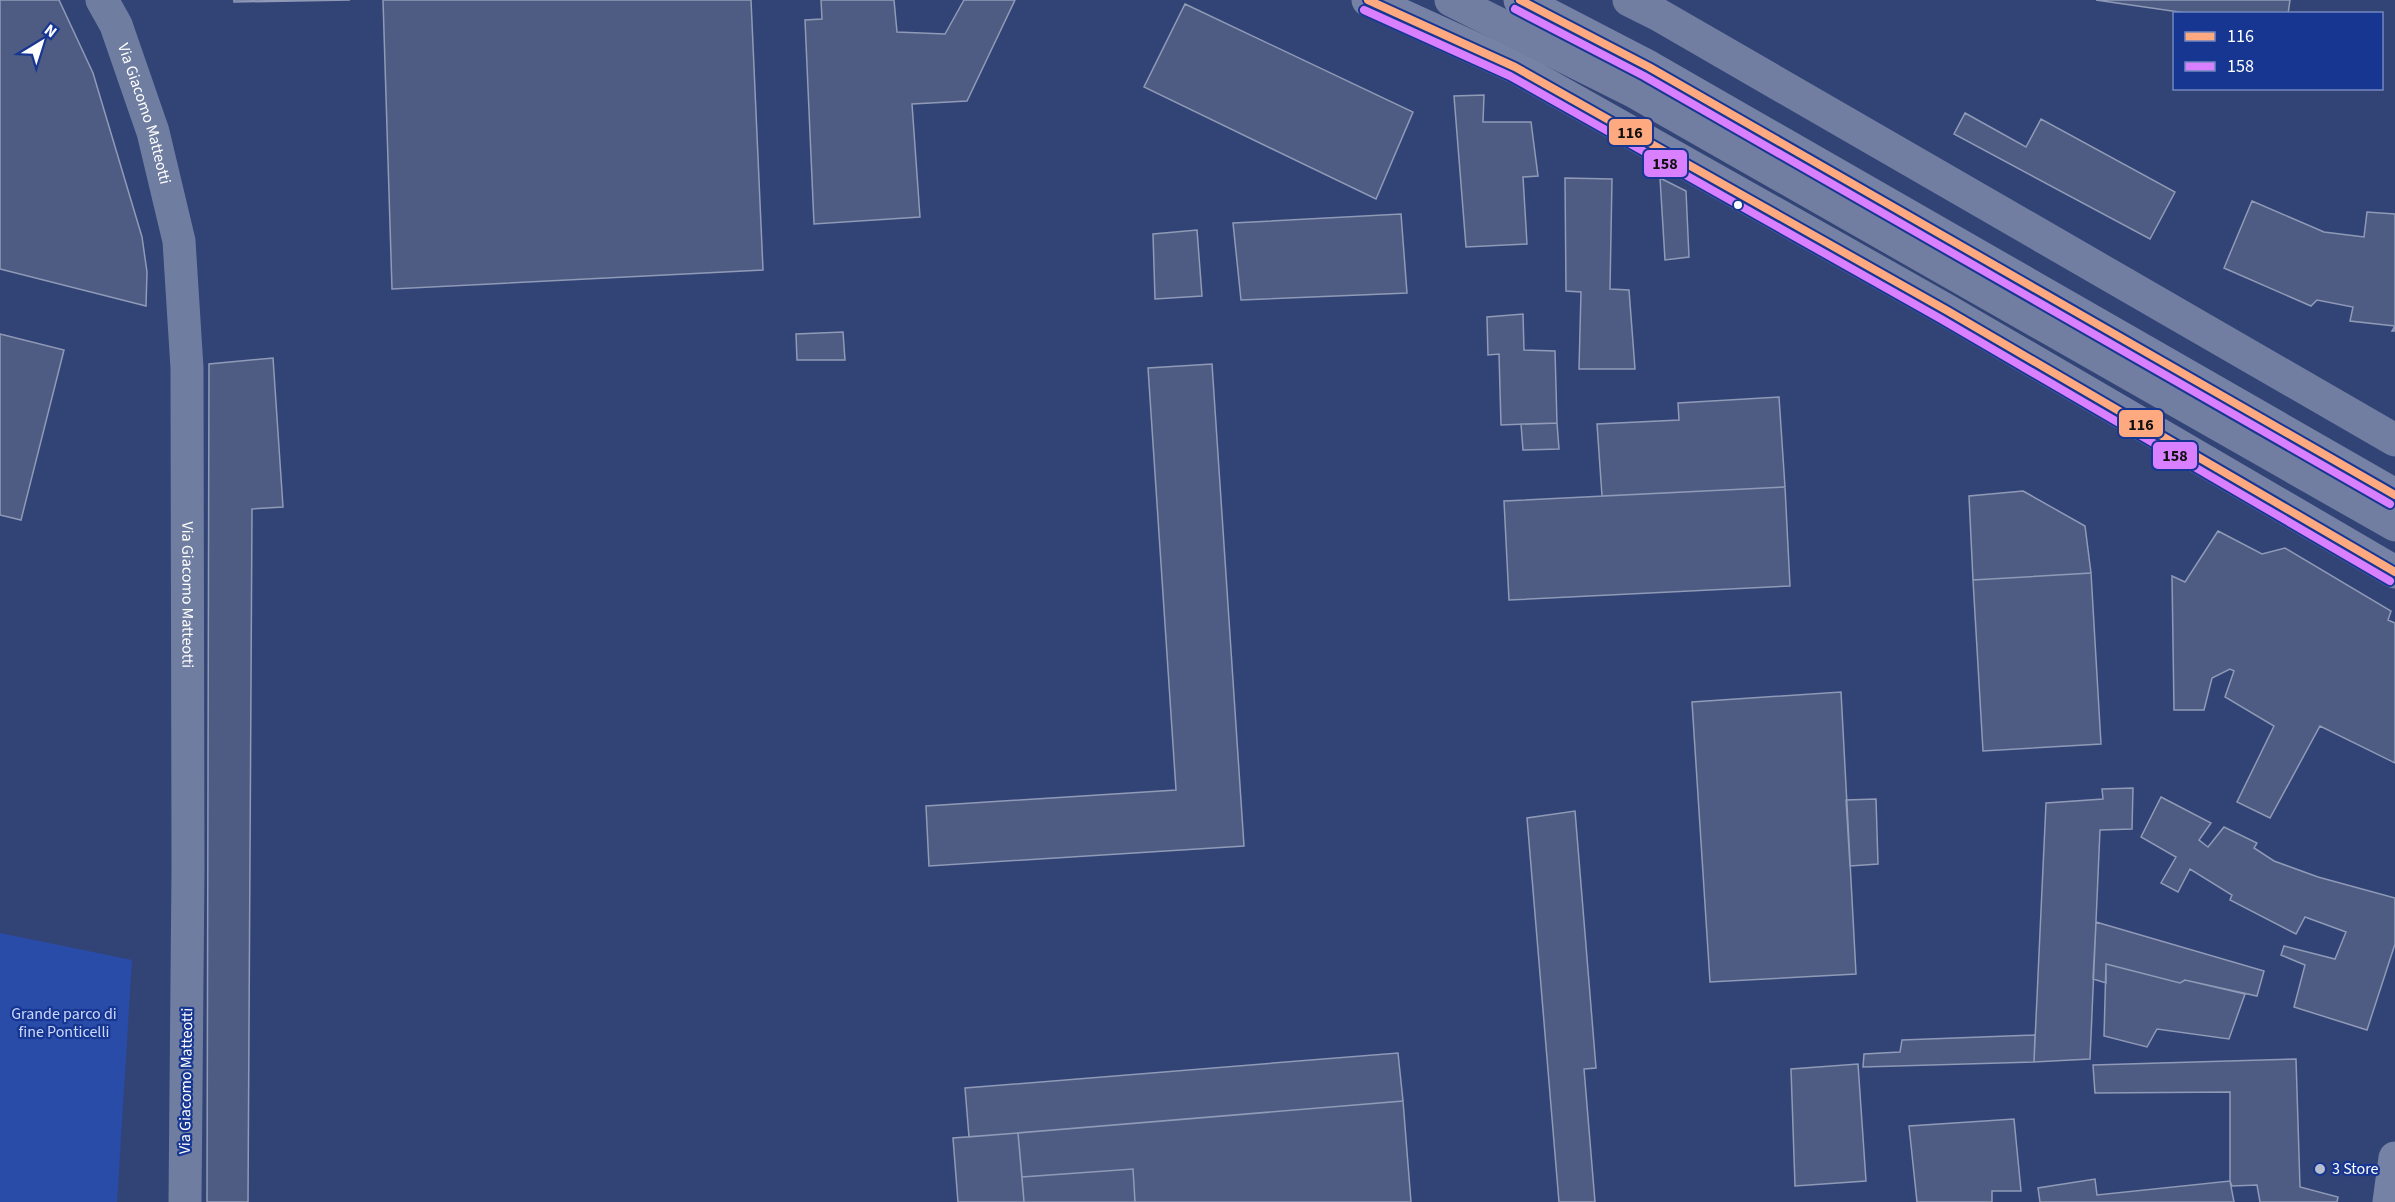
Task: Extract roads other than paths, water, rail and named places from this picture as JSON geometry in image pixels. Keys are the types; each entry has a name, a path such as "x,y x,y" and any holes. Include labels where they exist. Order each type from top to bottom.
{"highway":[{"path":"1451,0 1633,92 2395,525"},
{"path":"1629,0 1701,39 2395,440"}],"street":[{"name":"Via Giacomo Matteotti","path":"102,0 116,25 153,132 179,241 187,392 188,869 185,1202"},
{"path":"1368,0 1526,73 1946,310 2395,572"},
{"path":"1520,0 1649,67 2395,495"}],"place":[{"name":"3 Store","path":"2320,1169"}],"park label":[{"name":"Grande parco di fine Ponticelli","path":"64,1023"}]}
